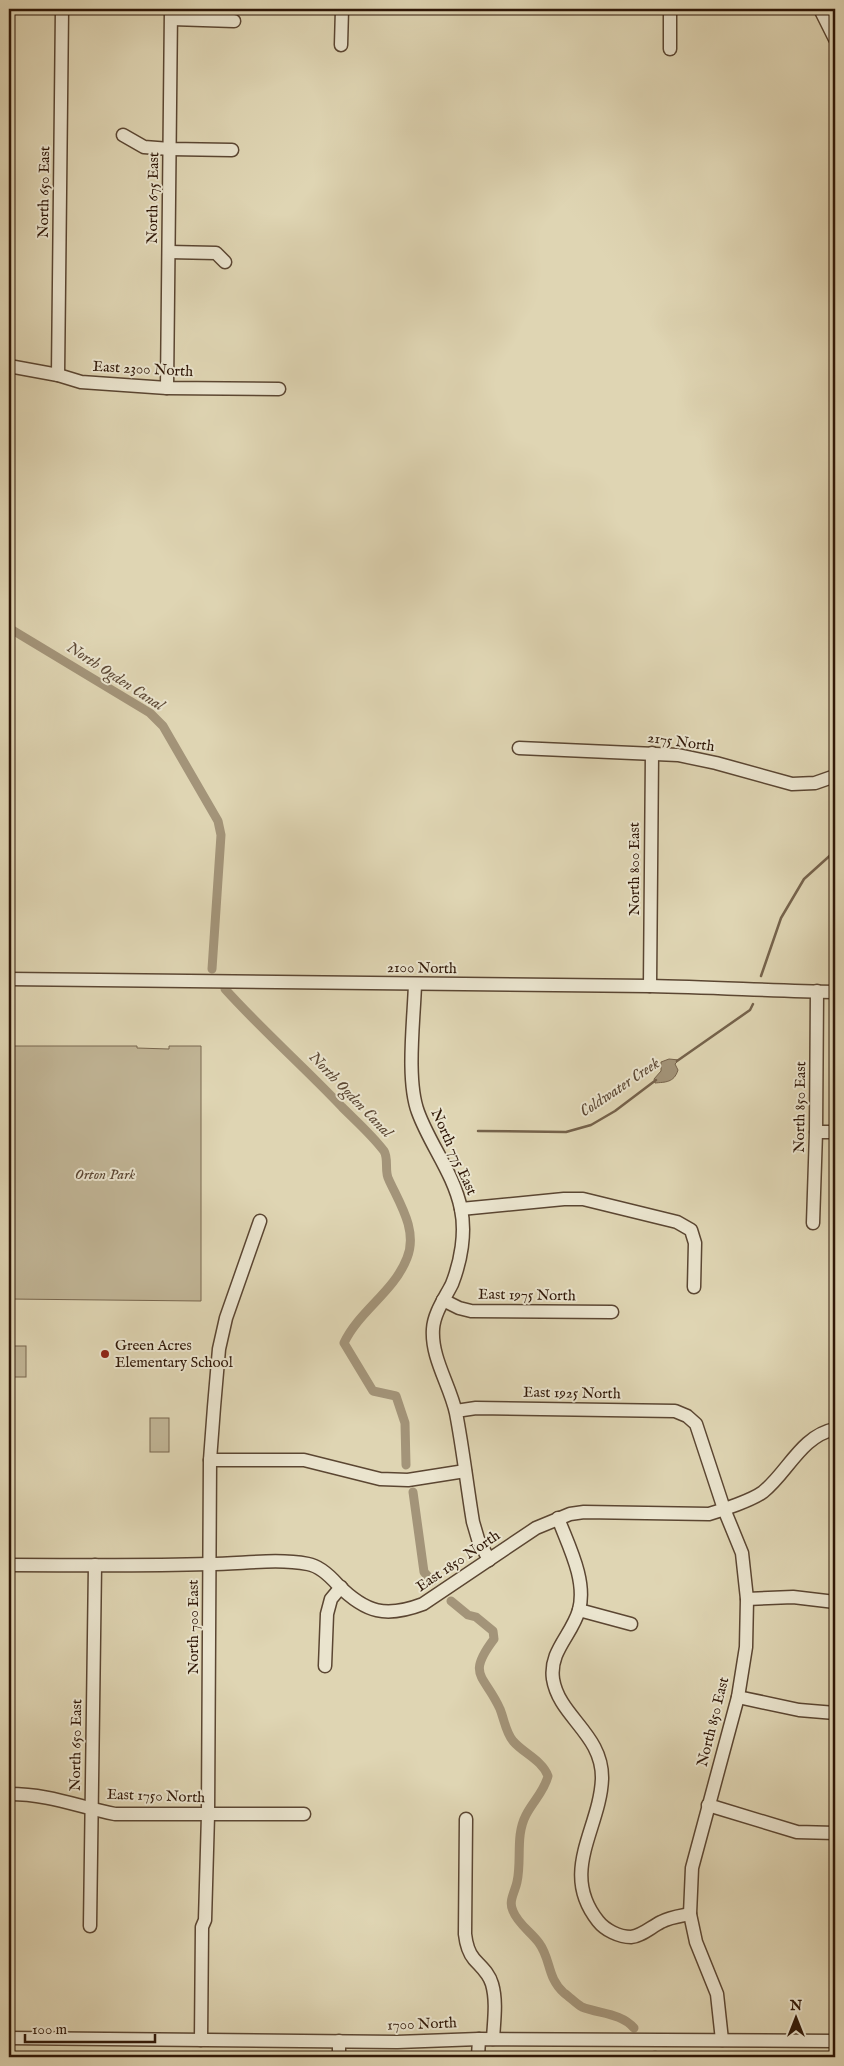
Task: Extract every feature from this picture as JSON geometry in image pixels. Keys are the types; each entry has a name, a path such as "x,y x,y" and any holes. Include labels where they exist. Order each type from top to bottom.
{"street":[{"name":"North 650 East","path":"58,375 62,9"},
{"path":"341,45 342,9"},
{"path":"670,9 670,48"},
{"path":"820,9 835,39"},
{"path":"171,14 234,22"},
{"name":"North 675 East","path":"167,388 171,14"},
{"path":"123,135 144,147 170,150 232,150"},
{"path":"169,252 216,253 226,262"},
{"name":"East 2300 North","path":"9,366 58,375 81,382 167,388 279,389"},
{"name":"2175 North","path":"519,748 678,755 792,784 815,783 835,776"},
{"name":"North 800 East","path":"650,986 652,753"},
{"name":"2100 North","path":"9,979 716,987 763,991 835,992"},
{"name":"North 775 East","path":"414,984 412,1078 414,1094 418,1112 454,1186 461,1209 463,1232 459,1262 436,1315 433,1329 435,1348 456,1411 473,1522 478,1539 489,1560"},
{"name":"North 850 East","path":"814,1223 817,991"},
{"path":"816,1132 835,1132"},
{"path":"461,1209 564,1199 583,1199 678,1222 692,1230 695,1243 694,1287"},
{"name":"North 700 East","path":"201,2040 202,1927 205,1920 208,1815 210,1460 219,1349 226,1318 260,1221"},
{"name":"East 1975 North","path":"444,1300 459,1308 471,1311 612,1312"},
{"name":"East 1925 North","path":"456,1411 476,1408 675,1411 688,1416"},
{"name":"North 850 East","path":"688,1416 696,1424 724,1509 742,1553 747,1599 746,1647 738,1697 692,1868 690,1914 696,1942 717,1994 722,2040"},
{"name":"East 1850 North","path":"9,1565 209,1564 292,1561 311,1564 328,1573 341,1588 368,1609 384,1613 403,1612 423,1604 536,1528 570,1514 584,1512 709,1514 762,1493 779,1476 798,1452 817,1436 835,1429"},
{"path":"210,1460 304,1460 380,1479 393,1480 465,1471"},
{"path":"558,1518 580,1585 581,1597 579,1610 557,1650 553,1664 553,1679 557,1693 597,1750 601,1765 602,1779 599,1798 584,1849 581,1869 583,1885 592,1914 600,1924 610,1931 630,1937 639,1935 662,1921 690,1914"},
{"name":"North 650 East","path":"90,1926 95,1565"},
{"path":"324,1666 326,1614 331,1599 341,1588"},
{"path":"747,1599 793,1597 835,1602"},
{"path":"579,1610 631,1624"},
{"path":"738,1697 800,1710 835,1713"},
{"name":"East 1750 North","path":"9,1794 33,1794 115,1814 304,1814"},
{"path":"708,1805 797,1832 835,1833"},
{"path":"466,1819 465,1934 467,1948 472,1958 486,1972 492,1983 494,1996 493,2039"},
{"name":"1700 North","path":"9,2038 339,2041 479,2039 835,2041"},
{"path":"478,2057 479,2039"},
{"path":"339,2041 339,2057"}],"green space":[{"name":"Orton Park","path":"9,1046 137,1046 137,1048 169,1049 169,1046 201,1046 201,1301 9,1299"},
{"path":"9,1346 26,1346 26,1377 9,1377"},
{"path":"150,1418 169,1418 169,1452 150,1452"}],"shaded area":[{"path":"669,1059 679,1060 675,1064 678,1070 676,1074 672,1080 655,1083 654,1079 661,1071 661,1062"}],"waterway":[{"name":"North Ogden Canal","path":"9,628 150,713 163,726 218,821 221,835 212,969"},
{"name":"Coldwater Creek","path":"761,976 781,918 804,879 835,851"},
{"name":"North Ogden Canal","path":"225,989 384,1151 388,1177 409,1228 410,1248 407,1258 394,1281 358,1321 344,1343 373,1391 396,1396 405,1423 406,1465"},
{"name":"Coldwater Creek","path":"677,1061 750,1010 753,1004"},
{"name":"Coldwater Creek","path":"478,1131 566,1132 591,1125 615,1111 656,1080"},
{"name":"North Ogden Canal","path":"413,1492 424,1572 432,1581"},
{"name":"North Ogden Canal","path":"451,1601 468,1615 476,1617 493,1631 494,1639 481,1661 480,1675 500,1709 511,1738 541,1765 548,1776 544,1787 523,1823 518,1874 512,1900 513,1911 518,1920 543,1949 552,1975 564,1993 582,2007 623,2019 634,2028"}],"place":[{"name":"Green Acres Elementary School","path":"105,1354"}]}
